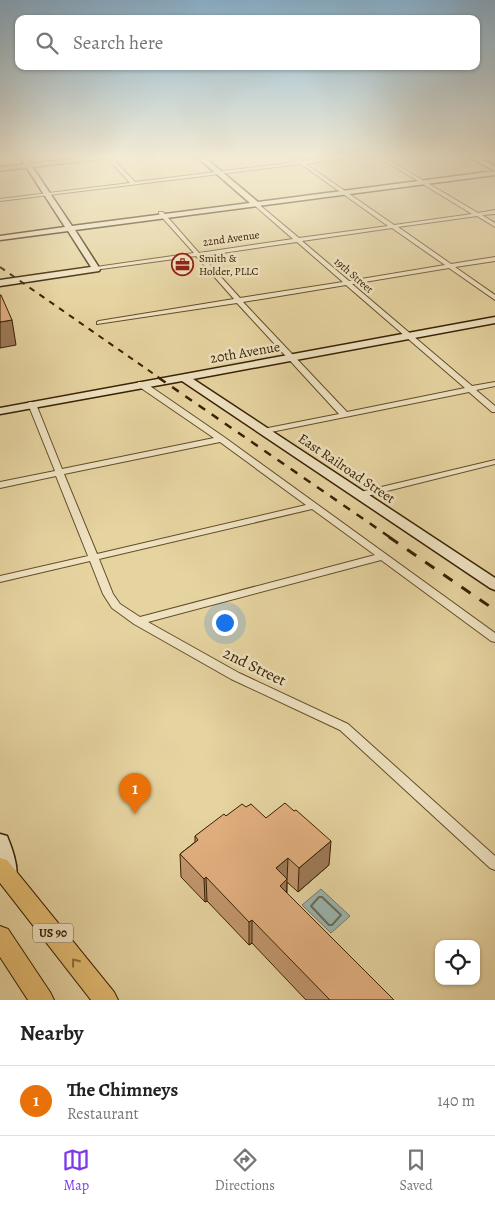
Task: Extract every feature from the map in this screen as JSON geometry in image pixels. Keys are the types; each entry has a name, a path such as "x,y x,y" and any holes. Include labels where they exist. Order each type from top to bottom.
{"main road":[{"name":"US 90","path":"4,872 106,1000"},
{"path":"0,937 42,1000"}],"street":[{"path":"53,203 96,269"},
{"path":"0,234 254,203"},
{"name":"19th Street","path":"254,203 495,410"},
{"path":"360,203 495,298"},
{"path":"458,203 495,225"},
{"name":"22nd Avenue","path":"0,283 495,212"},
{"path":"163,215 239,301 345,415"},
{"path":"0,238 68,227"},
{"path":"98,323 495,260"},
{"name":"20th Avenue","path":"0,411 495,320"},
{"name":"East Railroad Street","path":"183,377 495,585"},
{"path":"142,384 221,438 495,638"},
{"path":"266,431 495,384"},
{"name":"2nd Street","path":"32,404 108,594 116,606 138,621 236,676 344,727 495,864"},
{"path":"0,485 221,438"},
{"path":"359,495 495,462"},
{"path":"0,579 314,506"},
{"path":"138,621 383,556"},
{"path":"0,842 4,872"}],"water":[{"path":"321,889 350,916 331,933 302,905"}],"building":[{"path":"1,295 12,320 0,322"},
{"path":"285,803 294,811 296,810 331,841 299,868 288,858 276,868 287,879 280,886 394,1000 330,1000 252,920 249,922 206,877 204,879 180,854 198,840 195,836 224,814 226,816 242,804 246,807 251,804 266,818"}],"railway":[{"path":"0,267 161,379"},
{"path":"159,378 391,538"},
{"path":"389,537 495,610"}],"place":[{"name":"Smith & Holder, PLLC","path":"183,264"},
{"name":"The Chimneys","path":"135,814"}]}
